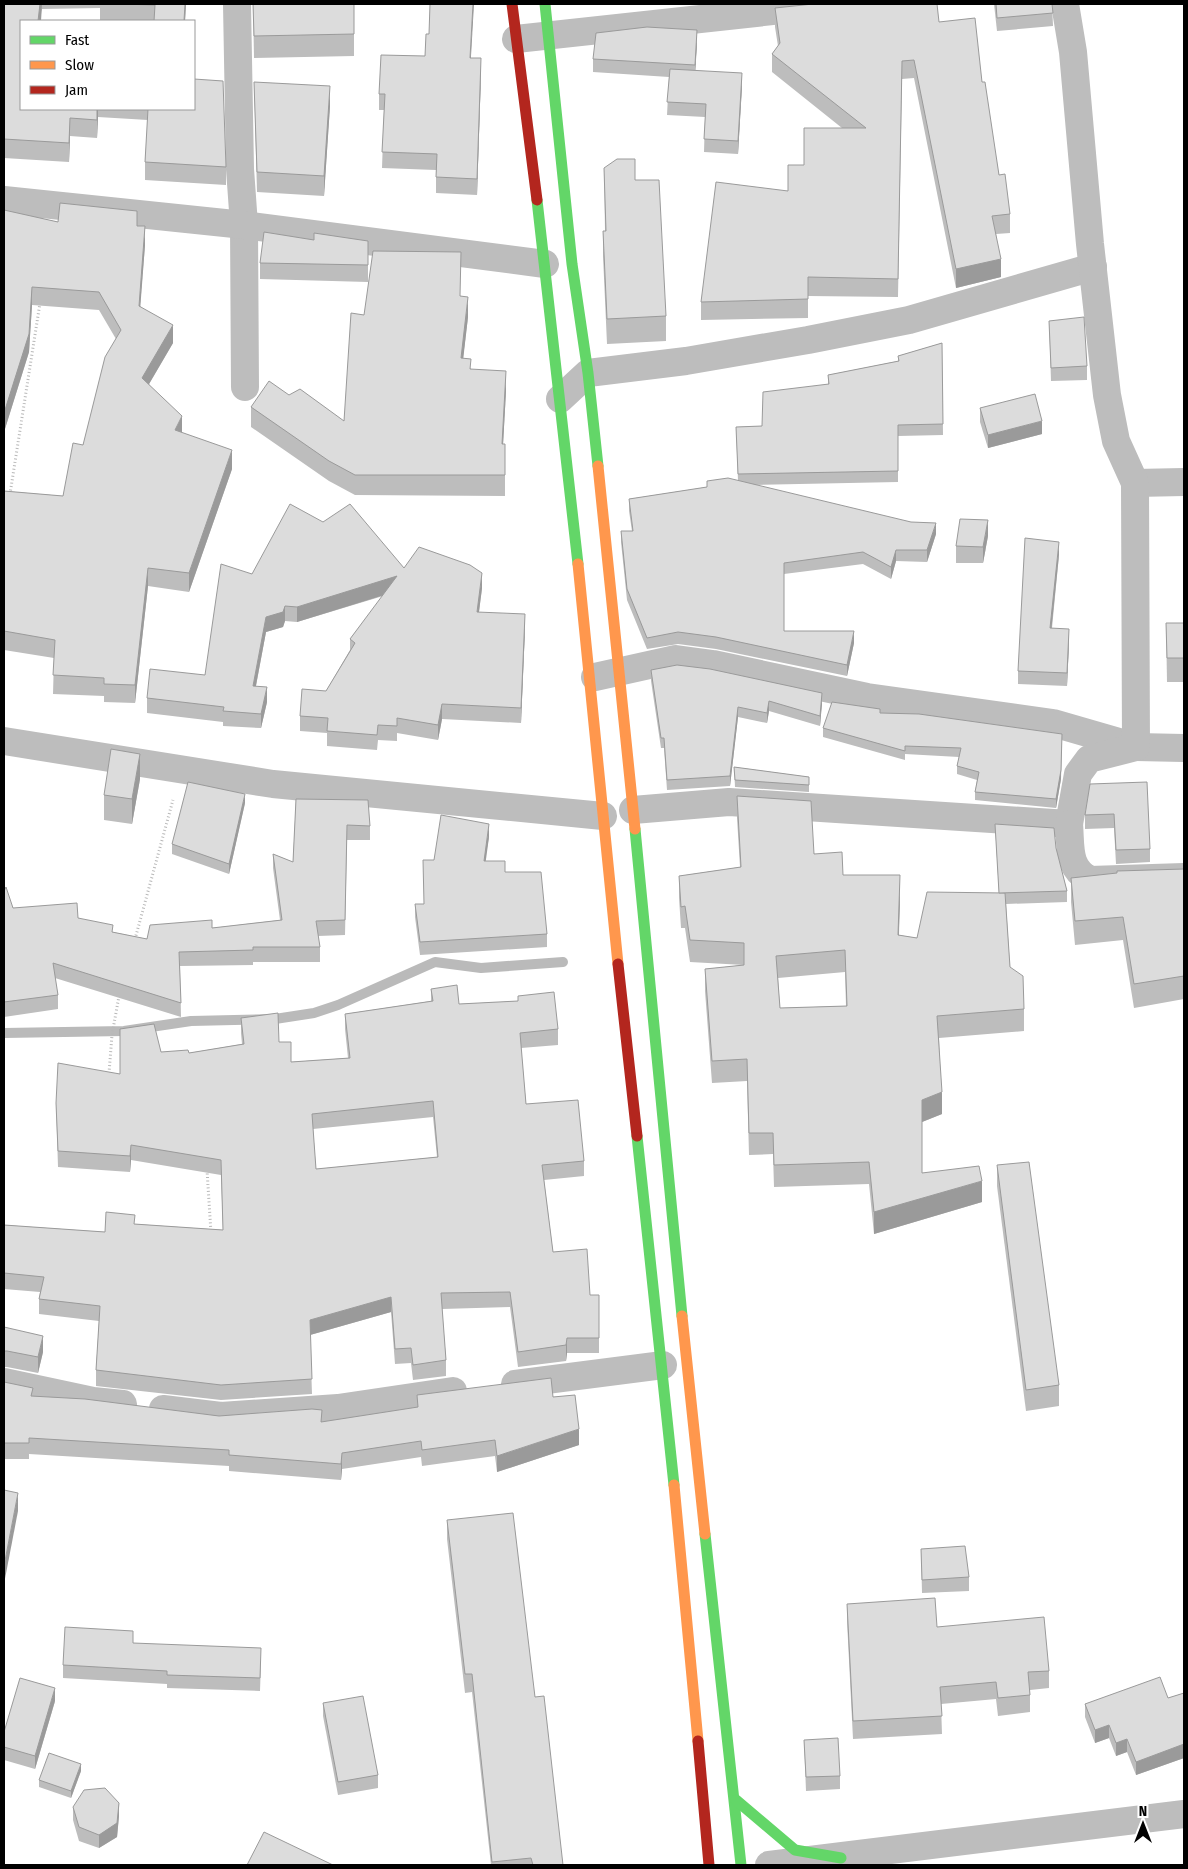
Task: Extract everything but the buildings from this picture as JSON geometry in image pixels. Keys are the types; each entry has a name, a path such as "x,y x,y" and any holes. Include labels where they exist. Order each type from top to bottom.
{"street":[{"path":"237,4 244,225 245,387"},
{"path":"512,4 545,264 591,678 603,816 663,1365 709,1865"},
{"path":"545,4 572,264 588,374 689,1383 736,1800 741,1865"},
{"path":"516,39 838,4"},
{"path":"1065,4 1073,52 1093,267 1111,414 1116,441 1135,483 1136,747"},
{"path":"4,200 244,225 545,264"},
{"path":"560,399 588,374 752,350 908,320 1093,267"},
{"path":"1135,483 1184,482"},
{"path":"591,678 676,659 713,664 867,698 1053,723 1136,747 1184,748"},
{"path":"4,741 272,784 603,816"},
{"path":"1136,747 1089,759 1078,774 1069,824 1073,863 1078,874 1090,880 1184,877"},
{"path":"633,810 729,802 1069,824"},
{"path":"4,1382 93,1401 221,1416 338,1408 663,1365"},
{"path":"736,1800 796,1850 841,1858"},
{"path":"770,1865 841,1858 1184,1814"}],"path":[{"path":"9,503 21,437 40,302"},
{"path":"135,940 156,857 183,769"},
{"path":"109,1073 112,1035 120,992"},
{"path":"207,1169 211,1237"}],"waterway":[{"path":"4,1033 124,1031 191,1021 275,1019 314,1013 338,1005 435,962 481,968 563,962"}],"traffic: fast":[{"path":"545,4 572,264 588,373 598,466"},
{"path":"537,200 578,564"},
{"path":"635,829 682,1316"},
{"path":"637,1136 674,1485"},
{"path":"705,1534 741,1865"},
{"path":"736,1800 795,1850 841,1858"}],"traffic: slow":[{"path":"598,466 635,829"},
{"path":"578,564 618,964"},
{"path":"682,1316 705,1534"},
{"path":"674,1485 698,1741"}],"traffic: jam":[{"path":"512,4 537,200"},
{"path":"618,964 637,1136"},
{"path":"698,1741 709,1865"}]}
